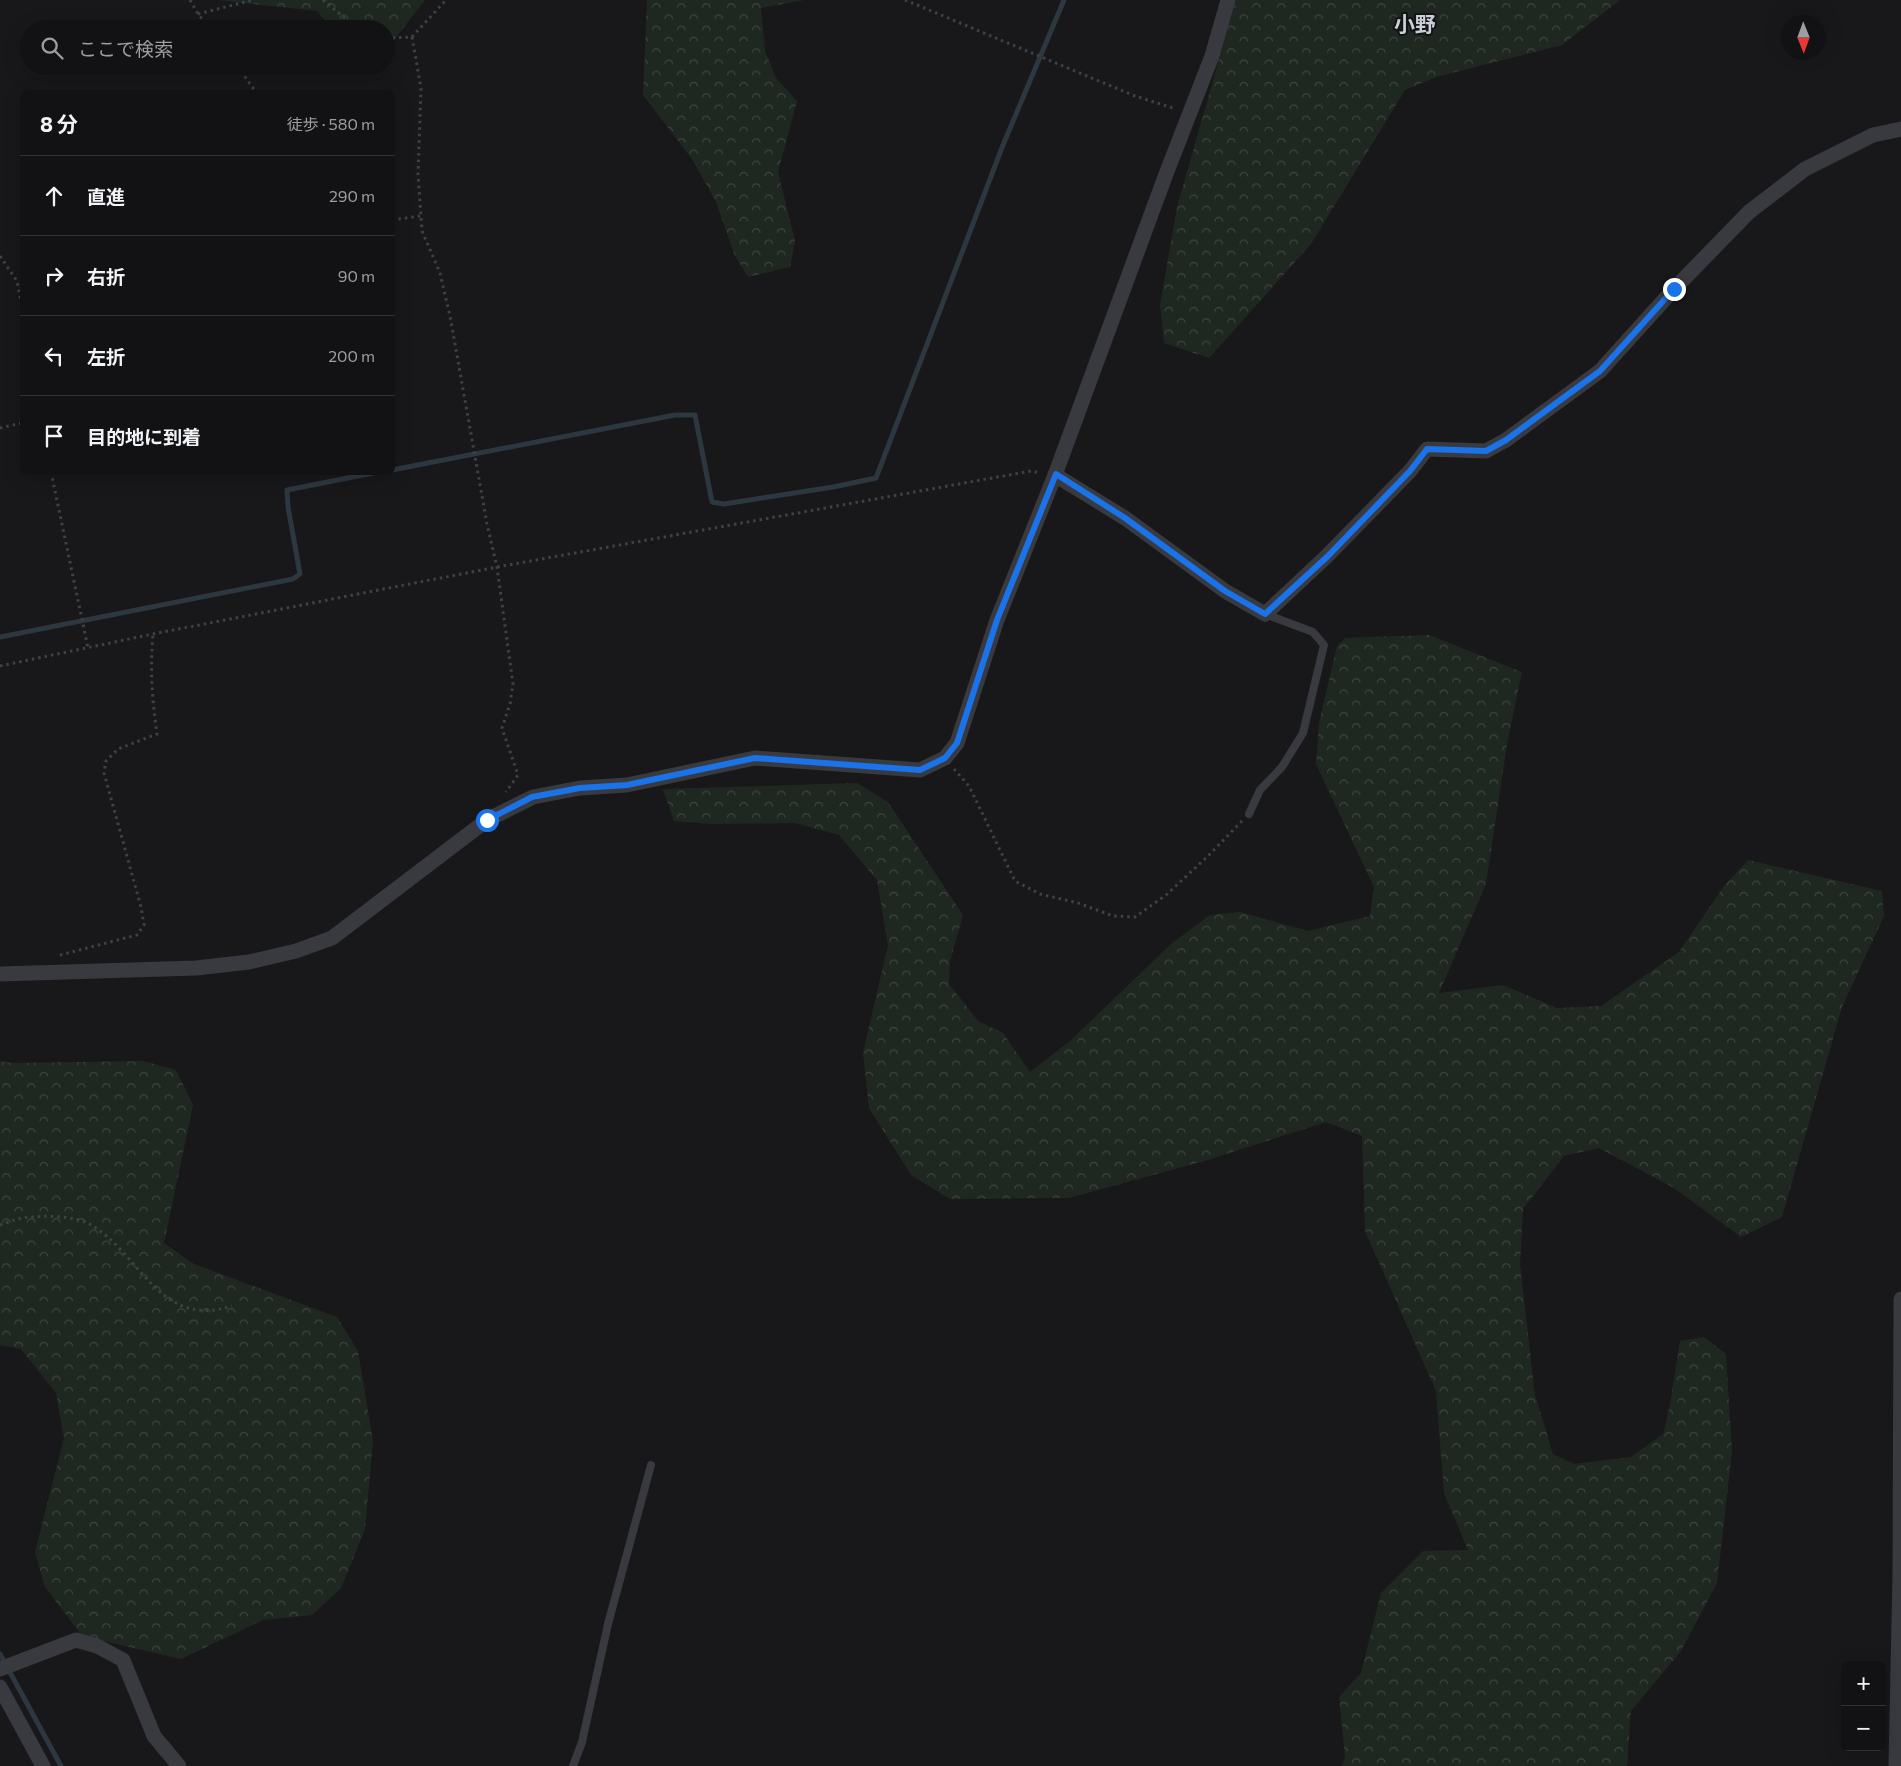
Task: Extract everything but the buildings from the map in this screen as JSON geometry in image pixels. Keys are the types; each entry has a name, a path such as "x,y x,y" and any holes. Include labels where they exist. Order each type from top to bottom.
{"street":[{"path":"0,974 196,968 248,962 296,951 332,938 487,820 532,797 580,788 627,785 755,758 920,770 945,758 957,743 997,620 1056,474 1212,56 1228,0"},
{"path":"1056,474 1125,518 1225,591 1265,614 1328,556 1410,471 1427,449 1486,451 1506,440 1600,371 1674,289 1749,212 1805,169 1873,135 1901,129"},
{"path":"1896,1766 1900,1574 1901,1299"},
{"path":"0,1669 76,1640 96,1646 123,1660 154,1736 179,1766"},
{"path":"0,1687 43,1766"}],"lane":[{"path":"1249,814 1260,790 1282,767 1303,734 1324,645 1313,632 1265,614"},
{"path":"573,1766 582,1742 608,1624 650,1465"}],"path":[{"path":"190,0 203,20"},
{"path":"198,14 253,0"},
{"path":"323,0 347,20"},
{"path":"395,38 412,37 446,0"},
{"path":"905,0 1135,96 1189,114"},
{"path":"412,37 421,88 418,174 422,231 440,273 450,316 487,524 497,567 513,684 510,704 502,728 518,775 503,797"},
{"path":"244,75 255,90"},
{"path":"395,220 420,216"},
{"path":"0,256 16,280 20,298"},
{"path":"0,428 20,423"},
{"path":"0,666 497,567 1031,472 1056,474"},
{"path":"53,475 88,648"},
{"path":"55,956 137,935 144,925 142,907 104,773 106,761 118,749 157,734 151,693 151,660 154,634"},
{"path":"945,758 969,786 1015,881 1040,894 1078,903 1113,916 1135,917 1166,895 1249,814"},
{"path":"0,1225 21,1218 69,1217 92,1225 112,1242 157,1290 187,1308 216,1311 232,1306"}],"green space":[{"path":"217,0 425,0 395,38 395,20 325,20 317,11"},
{"path":"647,0 804,0 761,8 765,51 776,78 797,101 778,172 795,241 790,267 748,277 735,256 716,202 692,159 643,95"},
{"path":"1236,0 1620,0 1562,45 1436,77 1405,90 1311,244 1209,358 1164,343 1160,305 1177,207"},
{"path":"1429,635 1522,672 1507,744 1486,884 1439,993 1503,985 1557,1008 1601,1006 1679,952 1724,886 1748,860 1882,891 1884,916 1842,1007 1782,1217 1741,1237 1674,1188 1599,1148 1564,1156 1523,1209 1520,1264 1535,1395 1553,1454 1574,1464 1631,1457 1663,1434 1670,1405 1680,1341 1704,1337 1726,1354 1732,1451 1717,1583 1681,1651 1631,1711 1627,1766 1342,1766 1345,1757 1339,1697 1361,1673 1381,1593 1423,1551 1468,1550 1444,1493 1436,1391 1365,1231 1362,1136 1326,1122 1211,1159 1069,1198 950,1199 911,1175 869,1108 863,1053 888,945 877,880 839,835 795,823 712,824 674,821 663,789 857,783 888,802 963,915 950,961 949,984 978,1021 1003,1033 1030,1072 1071,1040 1171,944 1210,915 1240,912 1308,931 1370,916 1374,887 1316,764 1319,723 1337,646 1345,638"},
{"path":"0,1061 13,1063 143,1061 176,1070 193,1105 164,1243 194,1264 337,1317 358,1351 373,1441 365,1529 341,1588 312,1615 263,1620 181,1659 82,1636 45,1587 35,1552 64,1438 56,1393 21,1349 0,1345"}],"waterway":[{"path":"395,469 675,415 695,415 712,502 724,504 833,487 876,478 1003,145 1064,0"},
{"path":"0,637 293,579 300,574 288,507 287,490 363,475"},
{"path":"0,1654 61,1766"}],"district":[{"name":"小野","path":"1415,23"}],"route":[{"path":"487,820 532,797 580,788 627,785 755,758 920,770 945,758 957,743 997,620 1056,474 1157,540 1225,591 1265,614 1328,556 1410,471 1427,449 1486,451 1506,440 1600,371 1674,289"}]}
